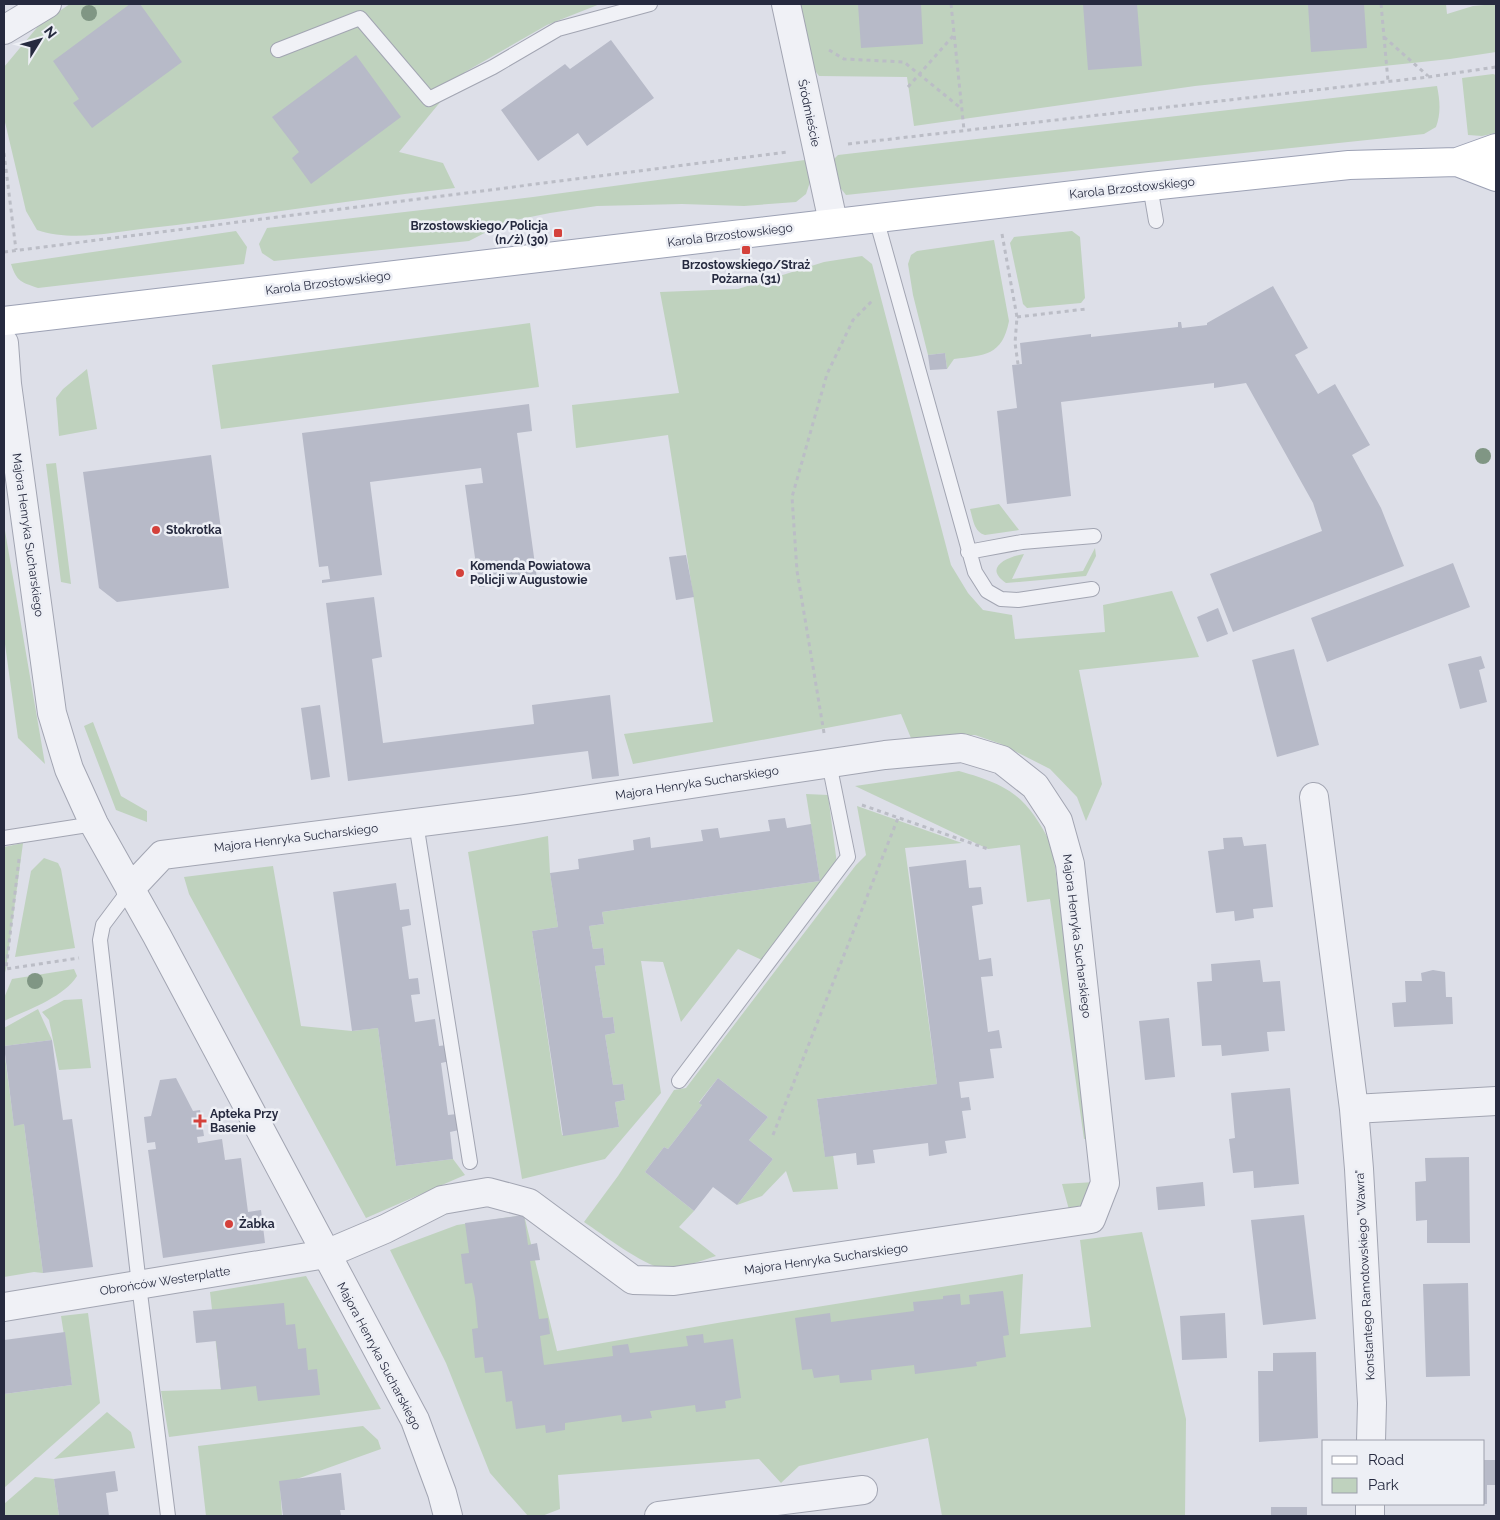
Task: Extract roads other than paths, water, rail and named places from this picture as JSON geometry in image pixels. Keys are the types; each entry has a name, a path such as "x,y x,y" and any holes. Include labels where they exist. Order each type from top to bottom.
{"main road":[{"name":"Karola Brzostowskiego","path":"4,321 833,222 1350,164 1457,162 1496,148"},
{"name":"Karola Brzostowskiego","path":"1457,162 1496,177"}],"street":[{"path":"4,30 47,4"},
{"name":"Śródmieście","path":"786,4 833,222"},
{"name":"Majora Henryka Sucharskiego","path":"4,343 52,713 69,769 94,824 157,936 415,1420 442,1493 448,1516"},
{"name":"Majora Henryka Sucharskiego","path":"130,889 162,855 524,810 885,755 962,748 1002,760 1029,780 1058,821 1070,864 1105,1183 1090,1219 674,1281 633,1280 530,1203 488,1192 442,1200 385,1229 326,1254"},
{"name":"Konstantego Ramotowskiego \"Wawra\"","path":"1314,797 1354,1109 1372,1403 1371,1440"},
{"path":"1354,1109 1496,1101"},
{"name":"Obrońców Westerplatte","path":"4,1307 326,1254"},
{"path":"659,1516 863,1490"}],"lane":[{"path":"278,50 360,18 429,99 493,66 558,29 650,4"},
{"path":"1150,186 1156,221"},
{"path":"876,218 975,572 987,591 1001,598 1018,600 1092,589"},
{"path":"968,552 1022,542 1094,536"},
{"path":"679,1081 848,857 829,763"},
{"path":"416,823 470,1162"},
{"path":"4,838 94,824"},
{"path":"130,889 103,924 100,940 138,1285 168,1516"}],"place":[{"name":"Brzostowskiego/Policja (n/ż) (30)","path":"558,233"},
{"name":"Brzostowskiego/Straż Pożarna (31)","path":"746,250"},
{"name":"Stokrotka","path":"156,530"},
{"name":"Komenda Powiatowa Policji w Augustowie","path":"460,573"},
{"name":"Apteka Przy Basenie","path":"200,1121"},
{"name":"Żabka","path":"229,1224"}]}
